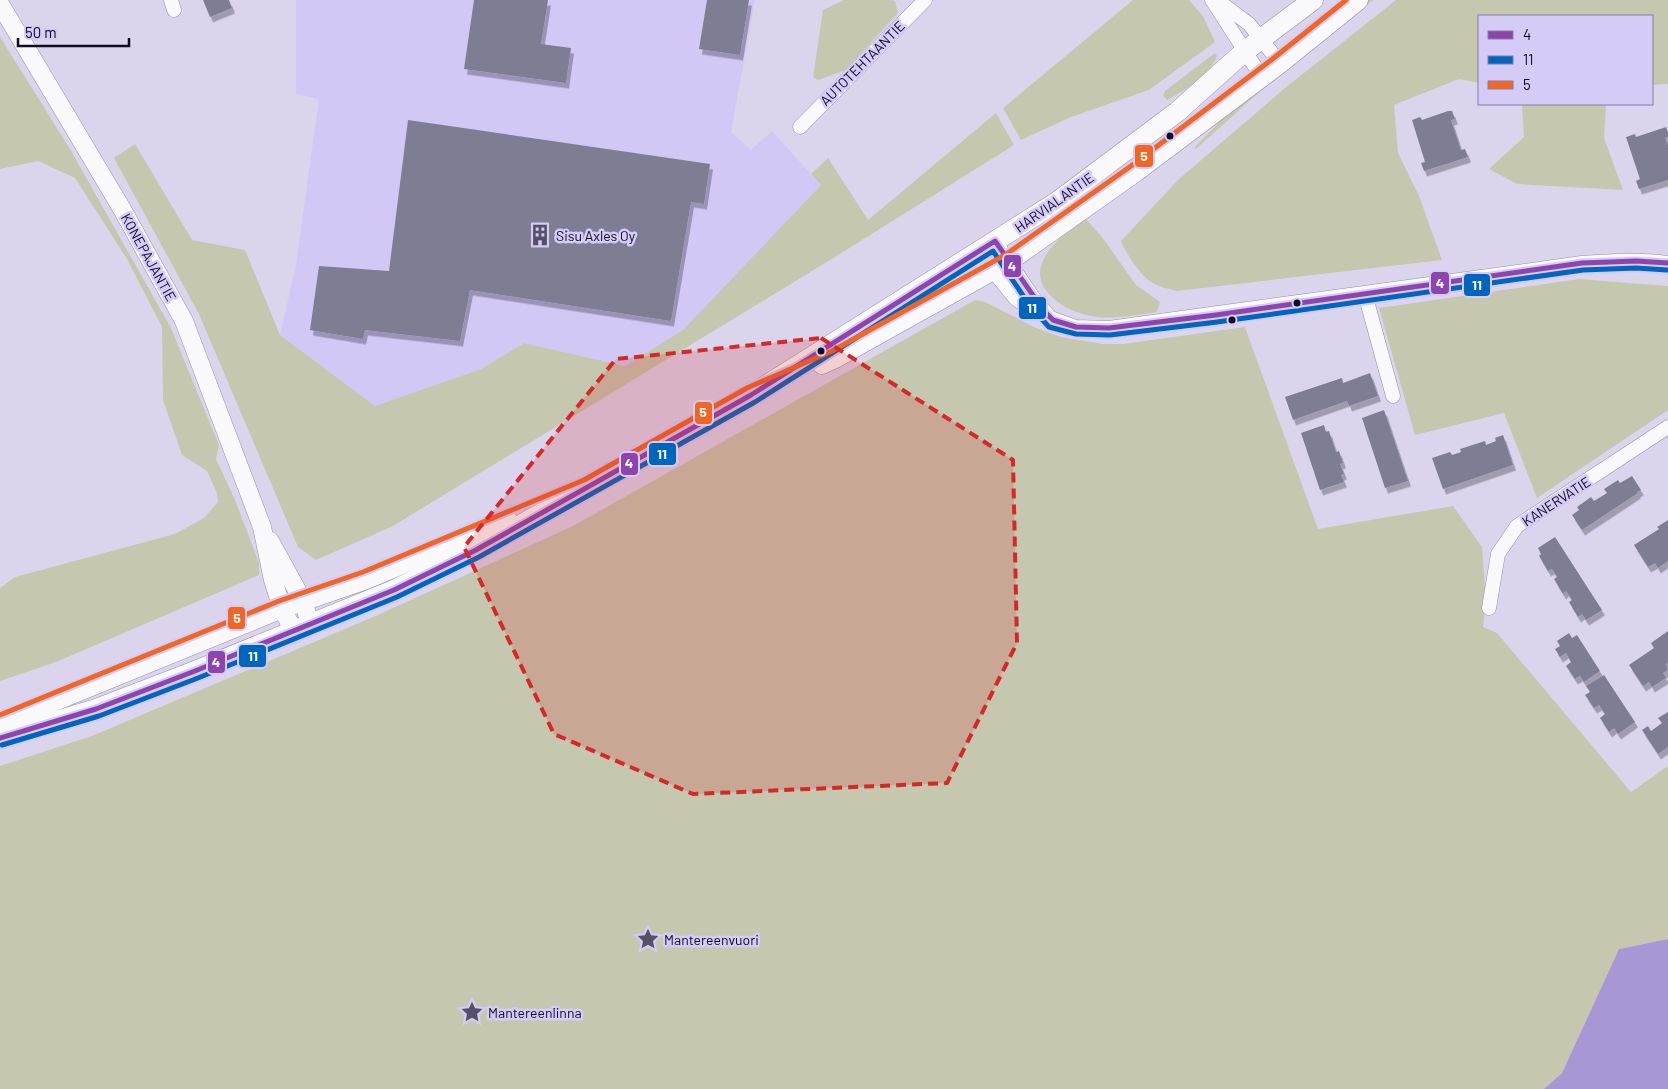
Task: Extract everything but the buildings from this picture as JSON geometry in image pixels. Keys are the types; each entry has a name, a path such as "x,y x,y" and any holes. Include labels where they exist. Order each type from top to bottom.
{"main road":[{"name":"HARVIALANTIE","path":"0,738 96,709 394,590 476,550 751,395 1057,202 1177,112 1245,51 1313,0"},
{"name":"HARVIALANTIE","path":"751,395 835,358 1000,265 1134,172 1280,63 1358,0"},
{"name":"HARVIALANTIE","path":"0,723 282,608 375,575 588,487"}],"street":[{"name":"AUTOTEHTAANTIE","path":"800,126 925,0"},
{"path":"1212,0 1261,76"},
{"path":"1217,0 1249,24 1280,63"},
{"name":"KONEPAJANTIE","path":"0,4 122,209 184,320 262,527 303,601 301,627"},
{"path":"995,241 1000,265 1015,298 1034,312 1076,327 1109,328 1582,263 1616,260 1668,262"},
{"path":"977,251 1000,265"},
{"path":"1364,294 1393,396"},
{"name":"KANERVATIE","path":"1490,608 1498,554 1517,526 1668,427"},
{"name":"KONEPAJANTIE","path":"262,527 273,580 282,608 301,627"}],"highlighted area":[{"path":"821,338 1013,460 1017,643 947,783 693,794 554,734 464,547 616,359"}],"shaded area":[{"path":"296,0 755,0 731,132 751,150 772,131 821,185 683,331 625,366 524,343 481,369 375,406 280,335 296,265 319,99 296,94"},
{"path":"1668,939 1668,1089 1544,1089 1562,1073 1619,949"}],"green space":[{"path":"844,0 892,0 895,1 898,13 846,70 818,80 813,77 823,10"},
{"path":"1133,0 1189,0 1203,16 1215,42 1149,90 1071,117 1021,140 1003,108"},
{"path":"1366,0 1373,0 1256,95 1196,149 1194,148 1228,113"},
{"path":"1396,0 1668,0 1668,84 1653,85 1653,15 1478,15 1478,83 1459,79 1394,105 1398,153 1419,196 1442,260 1177,291 1151,282 1142,274 1121,241 1179,179 1285,88"},
{"path":"0,37 70,149 171,328 219,445 216,459 235,500 259,563 259,575 56,662 0,681 0,588 15,577 175,534 204,518 218,502 217,493 207,471 182,455 163,400 162,327 127,259 75,178 38,161 0,169"},
{"path":"1215,53 1217,56 1213,64 1202,77 1167,100 1163,95 1165,91"},
{"path":"1522,105 1606,105 1604,138 1623,190 1517,184 1489,169 1524,137"},
{"path":"996,113 1014,145 835,257 393,526 316,560 298,547 199,314 114,158 135,144 192,240 245,250 280,335 375,406 481,369 524,343 625,366 683,330 821,185 811,174 828,158 868,220"},
{"path":"1085,218 1102,237 1136,285 1160,302 1157,312 1119,317 1096,317 1072,310 1051,296 1043,285 1040,274 1042,263 1056,242"},
{"path":"1579,279 1668,286 1668,410 1537,498 1504,413 1415,435 1379,308"},
{"path":"975,300 985,302 1034,327 1061,337 1103,344 1123,344 1245,327 1318,529 1453,506 1482,547 1486,602 1483,627 1497,633 1631,792 1668,766 1668,939 1619,949 1562,1073 1544,1089 0,1089 0,766 92,736 380,614 573,526"}],"transit line":[{"name":"5","path":"0,715 279,601 363,572 584,480 747,388 832,351 1005,255 1131,166 1275,57 1346,0"},
{"name":"4","path":"0,738 96,709 195,671 394,590 476,550 751,395 995,241 1044,311 1053,320 1076,327 1109,328 1216,315 1582,263 1636,261 1668,263"},
{"name":"11","path":"2,745 99,716 198,678 397,597 479,557 755,402 993,251 1026,300 1049,327 1076,334 1110,335 1217,322 1583,270 1636,268 1667,270"}],"place":[{"name":"Sisu Axles Oy","path":"540,235"},
{"name":"Mantereenvuori","path":"648,939"},
{"name":"Mantereenlinna","path":"472,1012"}]}
